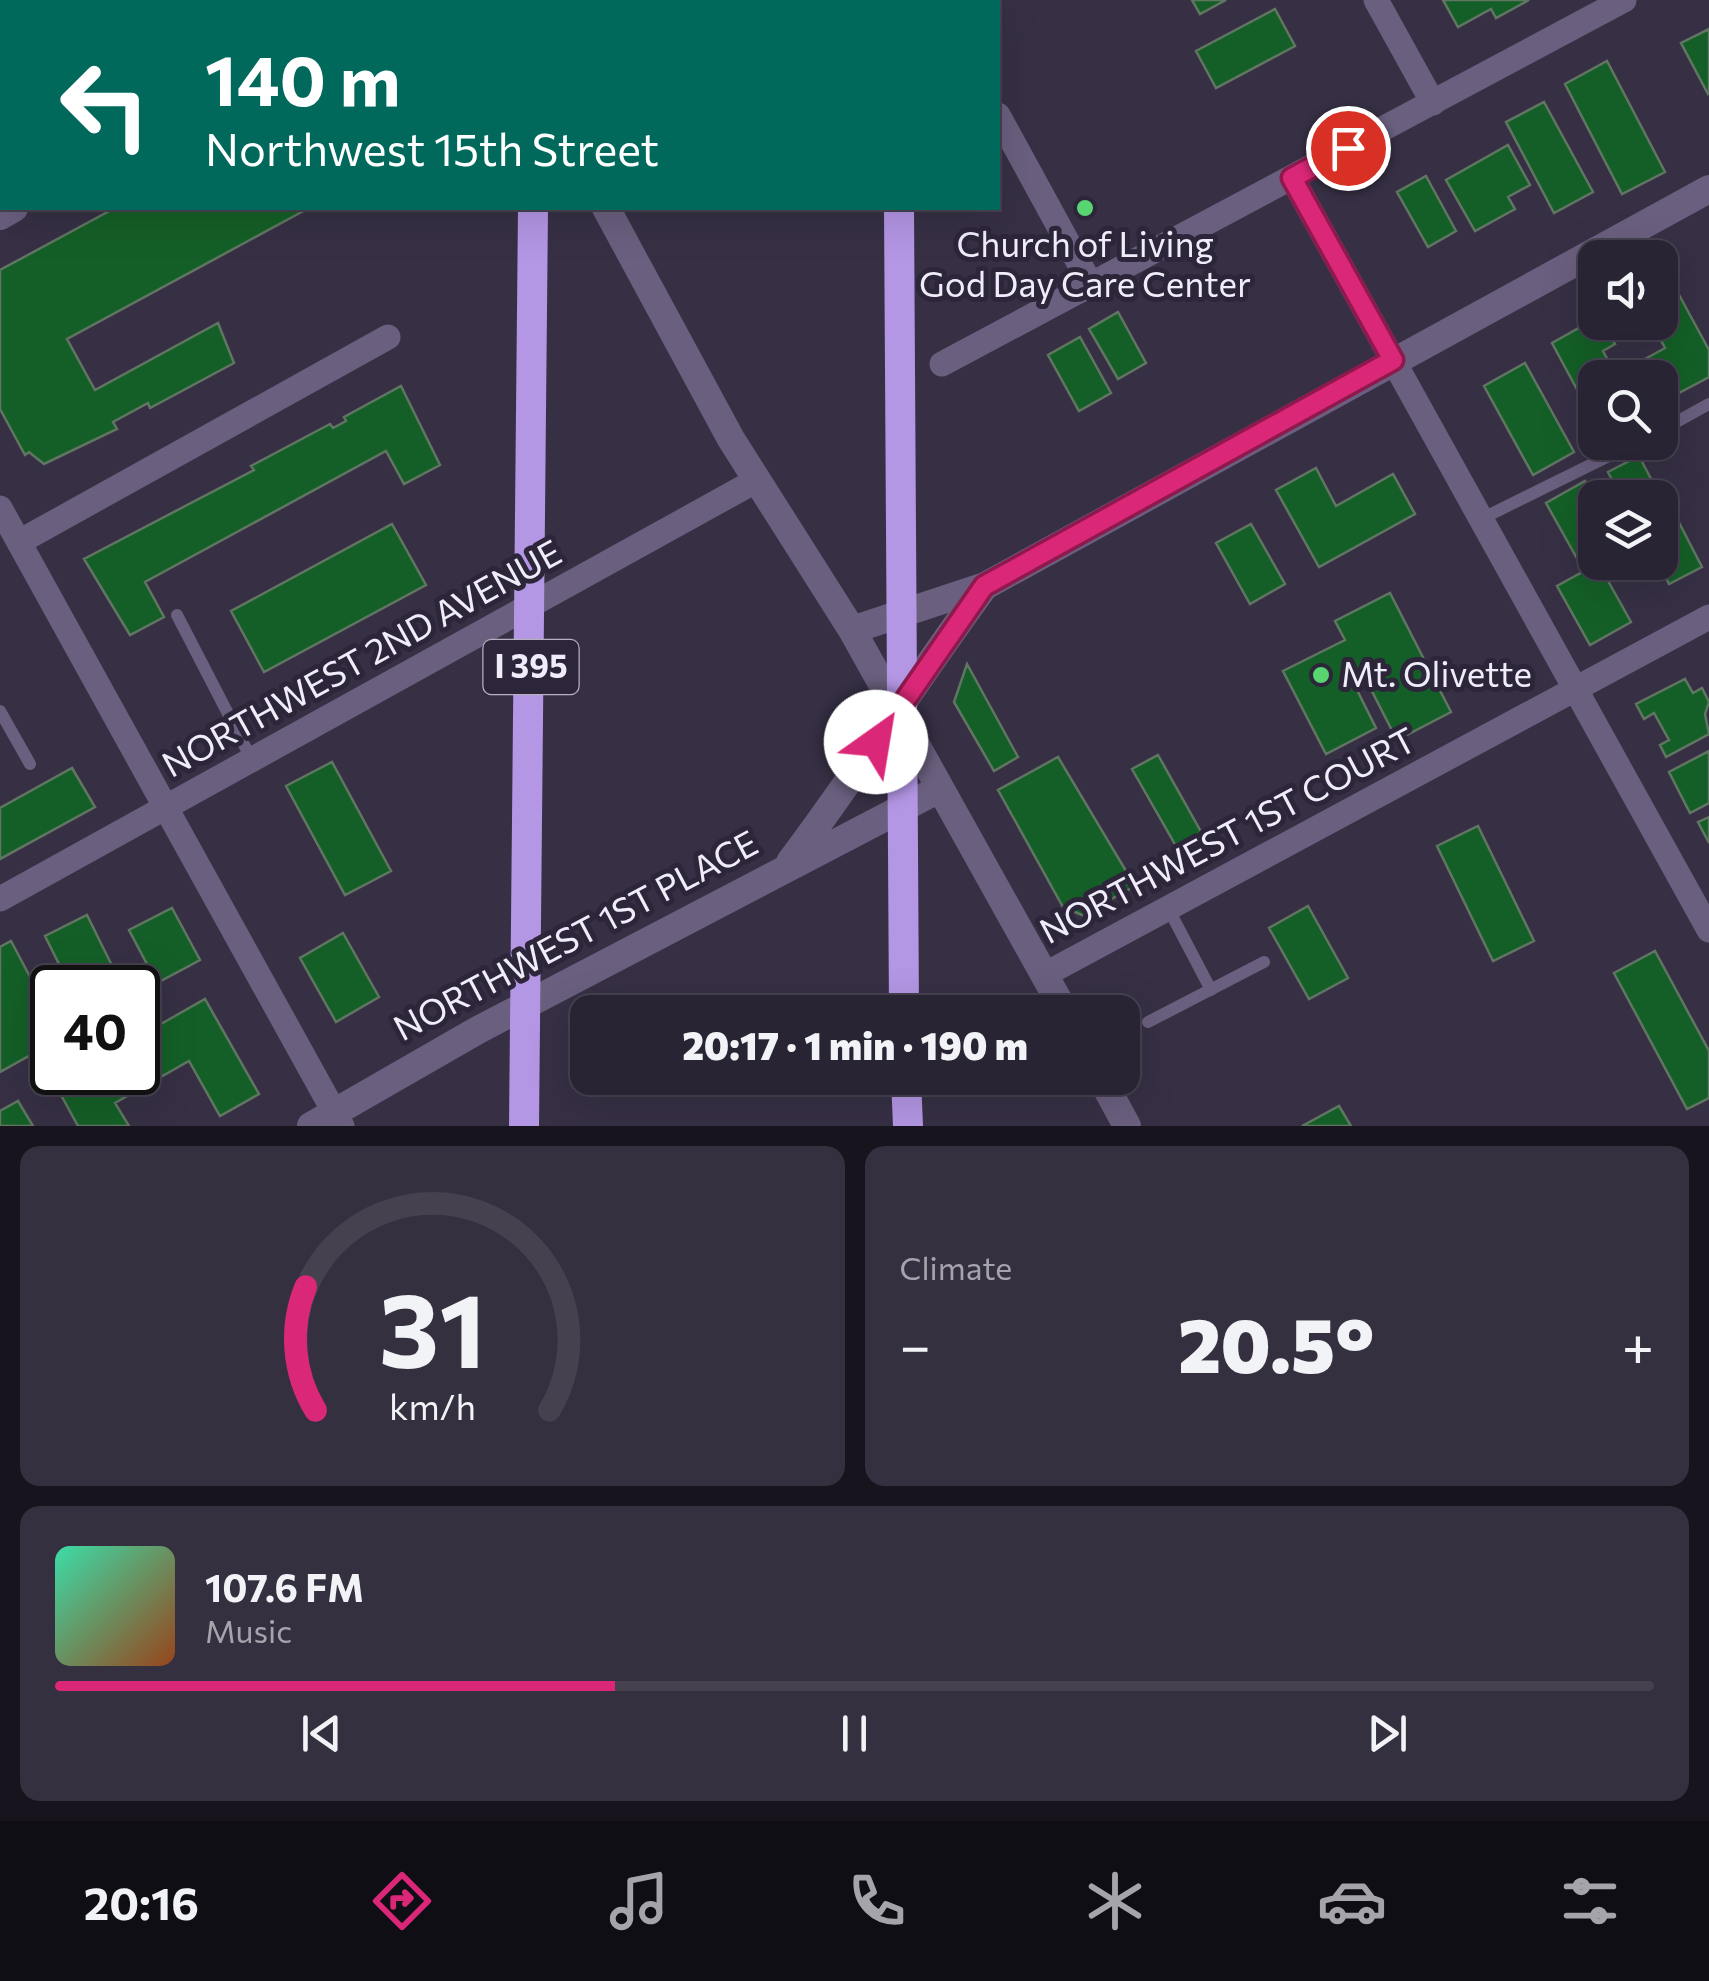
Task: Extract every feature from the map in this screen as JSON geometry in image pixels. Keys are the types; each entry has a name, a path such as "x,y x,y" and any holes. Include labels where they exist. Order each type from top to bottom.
{"highway":[{"name":"I 395","path":"524,1126 534,210"},
{"path":"899,210 904,995"},
{"path":"907,1095 908,1126"}],"street":[{"path":"1376,0 1433,103"},
{"path":"942,364 1624,0"},
{"path":"1000,119 1090,285"},
{"path":"1292,178 1709,930"},
{"name":"NORTHWEST 1ST PLACE","path":"852,630 984,586 1709,190"},
{"path":"607,210 757,480 852,630 1055,995"},
{"path":"19,542 388,337"},
{"name":"NORTHWEST 2ND AVENUE","path":"0,899 757,480"},
{"path":"0,508 166,807 329,1122"},
{"name":"NORTHWEST 1ST PLACE","path":"329,1122 385,1080 785,870 857,773 894,710 984,586"},
{"name":"NORTHWEST 1ST COURT","path":"1044,975 1709,617"},
{"path":"785,870 939,789"},
{"path":"1111,1095 1128,1126"}],"lane":[{"path":"1678,421 1709,404"},
{"path":"1481,519 1601,460"},
{"path":"177,615 252,760"},
{"path":"0,711 30,764"},
{"path":"1168,908 1211,990"},
{"path":"1148,1022 1264,962"}],"building":[{"path":"1192,0 1226,0 1200,14"},
{"path":"1443,0 1529,0 1496,18 1491,9 1458,27"},
{"path":"1275,9 1295,46 1216,88 1196,51"},
{"path":"1709,29 1709,93 1708,94 1681,43"},
{"path":"1607,61 1665,172 1622,194 1565,84"},
{"path":"1544,102 1593,192 1554,213 1506,122"},
{"path":"1508,145 1530,185 1508,197 1515,209 1475,231 1446,180"},
{"path":"1426,176 1456,231 1428,247 1397,192"},
{"path":"111,210 305,210 67,339 95,390 218,323 234,363 150,408 148,403 113,422 117,429 44,464 29,452 25,455 0,409 0,270"},
{"path":"1678,293 1709,350 1709,377 1678,393 1678,360 1643,360 1665,348 1661,340 1678,340"},
{"path":"1118,312 1146,363 1118,379 1089,329"},
{"path":"1578,328 1578,340 1613,340 1615,344 1603,351 1608,360 1578,360 1578,391 1552,343"},
{"path":"1080,337 1111,393 1079,411 1048,355"},
{"path":"1525,363 1574,452 1533,475 1484,386"},
{"path":"401,386 440,465 404,484 386,451 145,582 164,617 130,635 84,559 254,470 251,466 330,424 333,428 346,421 344,417"},
{"path":"1631,460 1641,460 1652,480 1612,480 1608,472"},
{"path":"1316,468 1336,506 1393,474 1415,514 1319,567 1276,490"},
{"path":"1578,485 1578,560 1546,503"},
{"path":"1678,521 1702,567 1678,579"},
{"path":"392,524 426,585 264,672 231,611"},
{"path":"1251,524 1285,584 1250,604 1216,543"},
{"path":"1578,574 1578,580 1608,580 1631,622 1590,645 1557,586"},
{"name":"Mt. Olivette","path":"1390,593 1451,712 1397,740 1362,672 1351,678 1376,728 1326,754 1283,671 1345,640 1335,621"},
{"path":"967,664 1018,757 994,771 954,702"},
{"path":"1685,679 1693,693 1702,688 1709,702 1705,714 1709,734 1666,757 1660,745 1669,740 1654,713 1644,719 1636,704"},
{"path":"1709,751 1709,803 1690,813 1669,772"},
{"path":"1158,755 1209,846 1184,860 1132,769"},
{"path":"1058,757 1135,886 1082,915 1063,907 998,790"},
{"path":"332,762 391,871 345,895 286,786"},
{"path":"72,768 95,807 0,859 0,808"},
{"path":"1709,817 1709,843 1698,822"},
{"path":"1478,826 1534,941 1493,961 1437,846"},
{"path":"1308,906 1348,978 1309,999 1269,928"},
{"path":"172,908 200,960 160,981 160,965 147,965 129,930"},
{"path":"87,915 112,965 60,965 45,936"},
{"path":"343,933 379,997 336,1022 300,958"},
{"path":"11,941 30,977 30,1055 0,1072 0,947"},
{"path":"1655,951 1709,1051 1709,1098 1687,1109 1614,973"},
{"path":"205,999 259,1094 220,1116 189,1061 160,1077 160,1025"},
{"path":"61,1095 129,1095 115,1103 129,1126 78,1126"},
{"path":"18,1101 33,1126 0,1126 0,1111"},
{"path":"1339,1106 1351,1126 1302,1126"}],"place":[{"name":"Church of Living God Day Care Center","path":"1085,208"},
{"name":"Mt. Olivette","path":"1321,675"}],"route":[{"path":"876,742 894,710 984,586 1393,360 1292,178 1348,148"}]}
